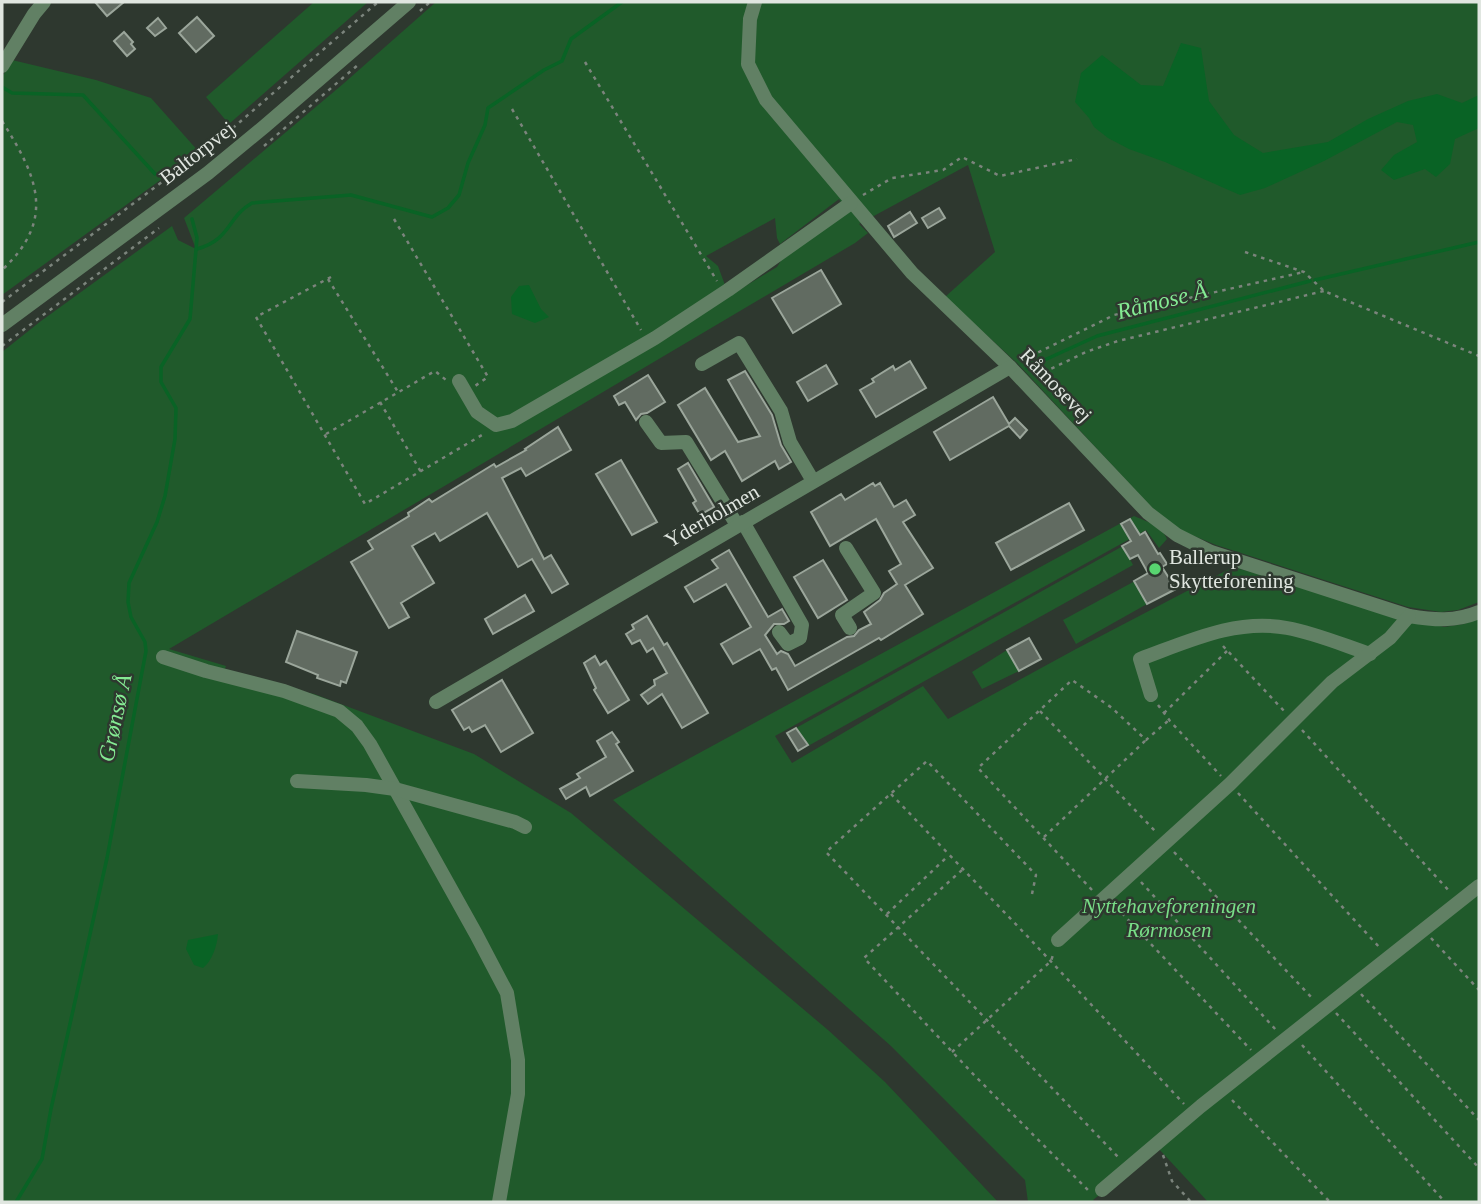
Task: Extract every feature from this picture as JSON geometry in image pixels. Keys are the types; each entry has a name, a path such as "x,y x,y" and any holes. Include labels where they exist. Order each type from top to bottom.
{"street":[{"path":"2,66 44,2"},
{"name":"Baltorpvej","path":"2,325 208,173 409,2"},
{"name":"Råmosevej","path":"755,2 750,19 748,64 766,100 912,273 1010,366 1148,513 1177,534 1211,552 1409,616 1443,621 1479,612"},
{"path":"462,387 477,412 484,417 496,425 512,421 648,342 724,293 851,202"},
{"path":"702,364 739,343 781,411 790,442 813,481"},
{"name":"Yderholmen","path":"436,702 1010,366"},
{"path":"646,422 661,443 686,442 740,523 802,625 800,638 789,644 779,632"},
{"path":"846,548 874,593 842,615 850,628"},
{"path":"1058,940 1230,784 1332,681 1390,638 1409,616"},
{"path":"1151,695 1140,659 1212,633 1252,625 1287,628 1370,654"},
{"path":"163,657 284,691 340,710 357,726 370,744 507,993 518,1060 518,1094 499,1202"},
{"path":"297,781 395,789 525,827"},
{"path":"1102,1190 1193,1113 1479,886"}],"path":[{"path":"2,302 226,134 378,2"},
{"path":"585,62 724,293"},
{"path":"512,109 648,342"},
{"path":"2,121 29,168 37,192 37,218 24,243 2,270"},
{"path":"851,202 892,178 943,170 962,157 1000,176 1077,159"},
{"path":"325,434 435,371 453,386 462,387 488,377 394,219"},
{"path":"2,346 159,227"},
{"path":"1245,252 1304,272 1324,291 1479,356"},
{"path":"1010,366 1114,315 1304,272"},
{"path":"398,392 329,277 256,317 365,504 482,435 484,417"},
{"path":"1035,377 1086,352 1118,341 1324,291"},
{"path":"380,402 421,472"},
{"path":"1212,633 1460,903"},
{"path":"1164,712 1227,651"},
{"path":"1146,740 1112,708 1072,680 978,768 1260,1060"},
{"path":"1151,695 1169,720 1390,958"},
{"path":"1040,710 1479,1168"},
{"path":"1044,837 1169,720"},
{"path":"1032,894 1036,875 927,761 826,852 1128,1168"},
{"path":"891,794 1193,1113"},
{"path":"887,914 948,855"},
{"path":"962,870 864,958 952,1052 1094,1195 1102,1190"},
{"path":"1132,873 1445,1202"},
{"path":"1424,931 1479,990"},
{"path":"952,1052 1051,961 1058,940"},
{"path":"1354,986 1479,1120"},
{"path":"1222,1090 1330,1202"},
{"path":"1158,1142 1172,1181 1191,1202"}],"green space":[{"path":"314,2 368,2 229,124 206,97"},
{"path":"436,2 1479,2 1479,602 1458,610 1441,612 1408,607 1216,545 1182,531 1152,508 1017,363 945,297 995,252 968,165 859,224 868,233 855,243 169,649 226,666 222,676 314,694 474,754 571,813 828,1030 885,1082 998,1202 2,1202 2,352 172,226 178,240 196,249 184,218","holes":["839,199 847,213 790,246 777,267 729,296 718,266 706,256 775,218 780,244"]},
{"path":"12,60 96,80 151,98 199,152 2,295 2,77"},
{"name":"Nyttehaveforeningen Rørmosen","path":"1134,516 1153,524 1165,534 1167,539 1159,548 1146,530 775,736 792,763 923,686 948,719 1233,567 1444,627 1479,618 1479,1202 1208,1202 1158,1148 1093,1200 1095,1202 1028,1202 1025,1180 891,1046 613,800"},
{"path":"1123,546 1133,565 799,751 787,733"},
{"path":"1135,581 1147,604 1076,644 1063,620"},
{"path":"1007,650 1019,671 982,689 972,672"}],"shaded area":[{"path":"1181,43 1201,48 1209,101 1234,135 1263,153 1328,142 1368,119 1408,101 1437,94 1462,103 1479,95 1479,128 1455,139 1450,164 1436,177 1425,169 1394,180 1381,170 1394,155 1417,142 1413,125 1397,122 1324,161 1265,188 1240,195 1108,138 1094,127 1075,102 1081,73 1102,55 1141,85 1163,86"},
{"path":"529,285 541,309 549,317 535,323 512,314 511,297 519,286"},
{"path":"218,934 209,961 203,968 194,965 186,949 188,940"}],"building":[{"path":"95,2 124,2 107,16"},
{"path":"197,17 214,36 196,52 179,33"},
{"path":"158,18 166,28 155,36 147,28"},
{"path":"124,32 133,42 131,44 135,49 127,56 114,41"},
{"path":"939,208 945,218 928,228 922,218"},
{"path":"910,212 917,223 894,237 888,226"},
{"path":"821,270 841,304 793,333 772,298"},
{"path":"910,361 926,388 876,417 860,390 893,366 895,370"},
{"path":"826,365 837,384 808,401 797,382"},
{"path":"745,371 772,415 781,445 791,462 779,469 775,461 742,481 725,451 711,460 678,405 705,388 738,442 760,436 728,380"},
{"path":"648,375 665,402 641,414 636,420 625,402 619,405 614,396"},
{"path":"993,397 1009,424 1015,418 1027,430 1020,438 1009,426 950,460 934,432"},
{"path":"558,427 571,450 526,476 521,468 502,478 544,559 551,555 568,584 552,593 532,559 518,567 487,513 440,541 435,533 412,546 434,583 401,603 409,617 389,628 351,562 373,549 368,541 409,516 408,513 429,499 432,502 494,464 496,467"},
{"path":"621,460 657,522 632,535 596,474"},
{"path":"688,463 714,507 700,515 693,503 696,501 678,469"},
{"path":"873,483 875,486 880,483 894,507 906,500 915,515 903,522 933,568 905,585 923,614 788,690 776,668 772,670 760,649 733,664 721,644 751,627 726,584 694,602 685,587 718,568 712,560 729,550 768,617 782,609 789,621 774,624 765,635 777,654 781,651 788,654 795,666 847,637 854,636 871,624 864,612 897,584 889,571 901,564 876,519 830,546 811,512 841,494 845,500"},
{"path":"1069,503 1084,530 1011,570 996,543"},
{"name":"Ballerup Skytteforening","path":"1130,519 1140,535 1145,532 1158,554 1160,553 1167,564 1162,567 1176,589 1147,604 1134,581 1148,573 1138,555 1130,559 1122,546 1131,541 1121,524"},
{"path":"823,560 847,600 818,618 794,577"},
{"path":"525,595 534,611 493,634 485,619"},
{"path":"647,616 664,645 667,643 708,713 682,728 662,694 648,704 641,695 655,685 654,680 667,673 653,648 647,652 640,640 632,644 626,634 634,629 632,625"},
{"path":"297,631 357,652 346,683 341,681 340,686 317,678 318,675 286,662"},
{"path":"1029,638 1041,659 1019,671 1007,650"},
{"path":"595,656 600,665 606,661 629,700 608,713 594,690 596,688 584,663"},
{"path":"502,680 533,733 501,752 485,725 472,732 469,727 464,730 452,710"},
{"path":"796,728 808,745 798,751 787,733"},
{"path":"612,732 619,742 616,744 633,771 590,796 586,787 566,799 560,789 580,778 577,774 606,757 597,741"}],"waterway":[{"path":"197,249 217,240 252,203 351,195 432,217 448,208 459,195 468,163 485,125 488,108 562,61 571,39 622,2"},
{"path":"2,87 12,93 83,95 155,174"},
{"name":"Grønsø Å","path":"16,1202 42,1159 107,858 146,651 145,642 131,617 128,602 129,583 157,522 165,496 175,439 176,408 161,382 161,367 190,319 197,238 192,219"},
{"name":"Råmose Å","path":"1315,280 1479,242"},
{"name":"Råmose Å","path":"1027,368 1097,336 1310,281"}],"place":[{"name":"Ballerup Skytteforening","path":"1155,569"}]}
